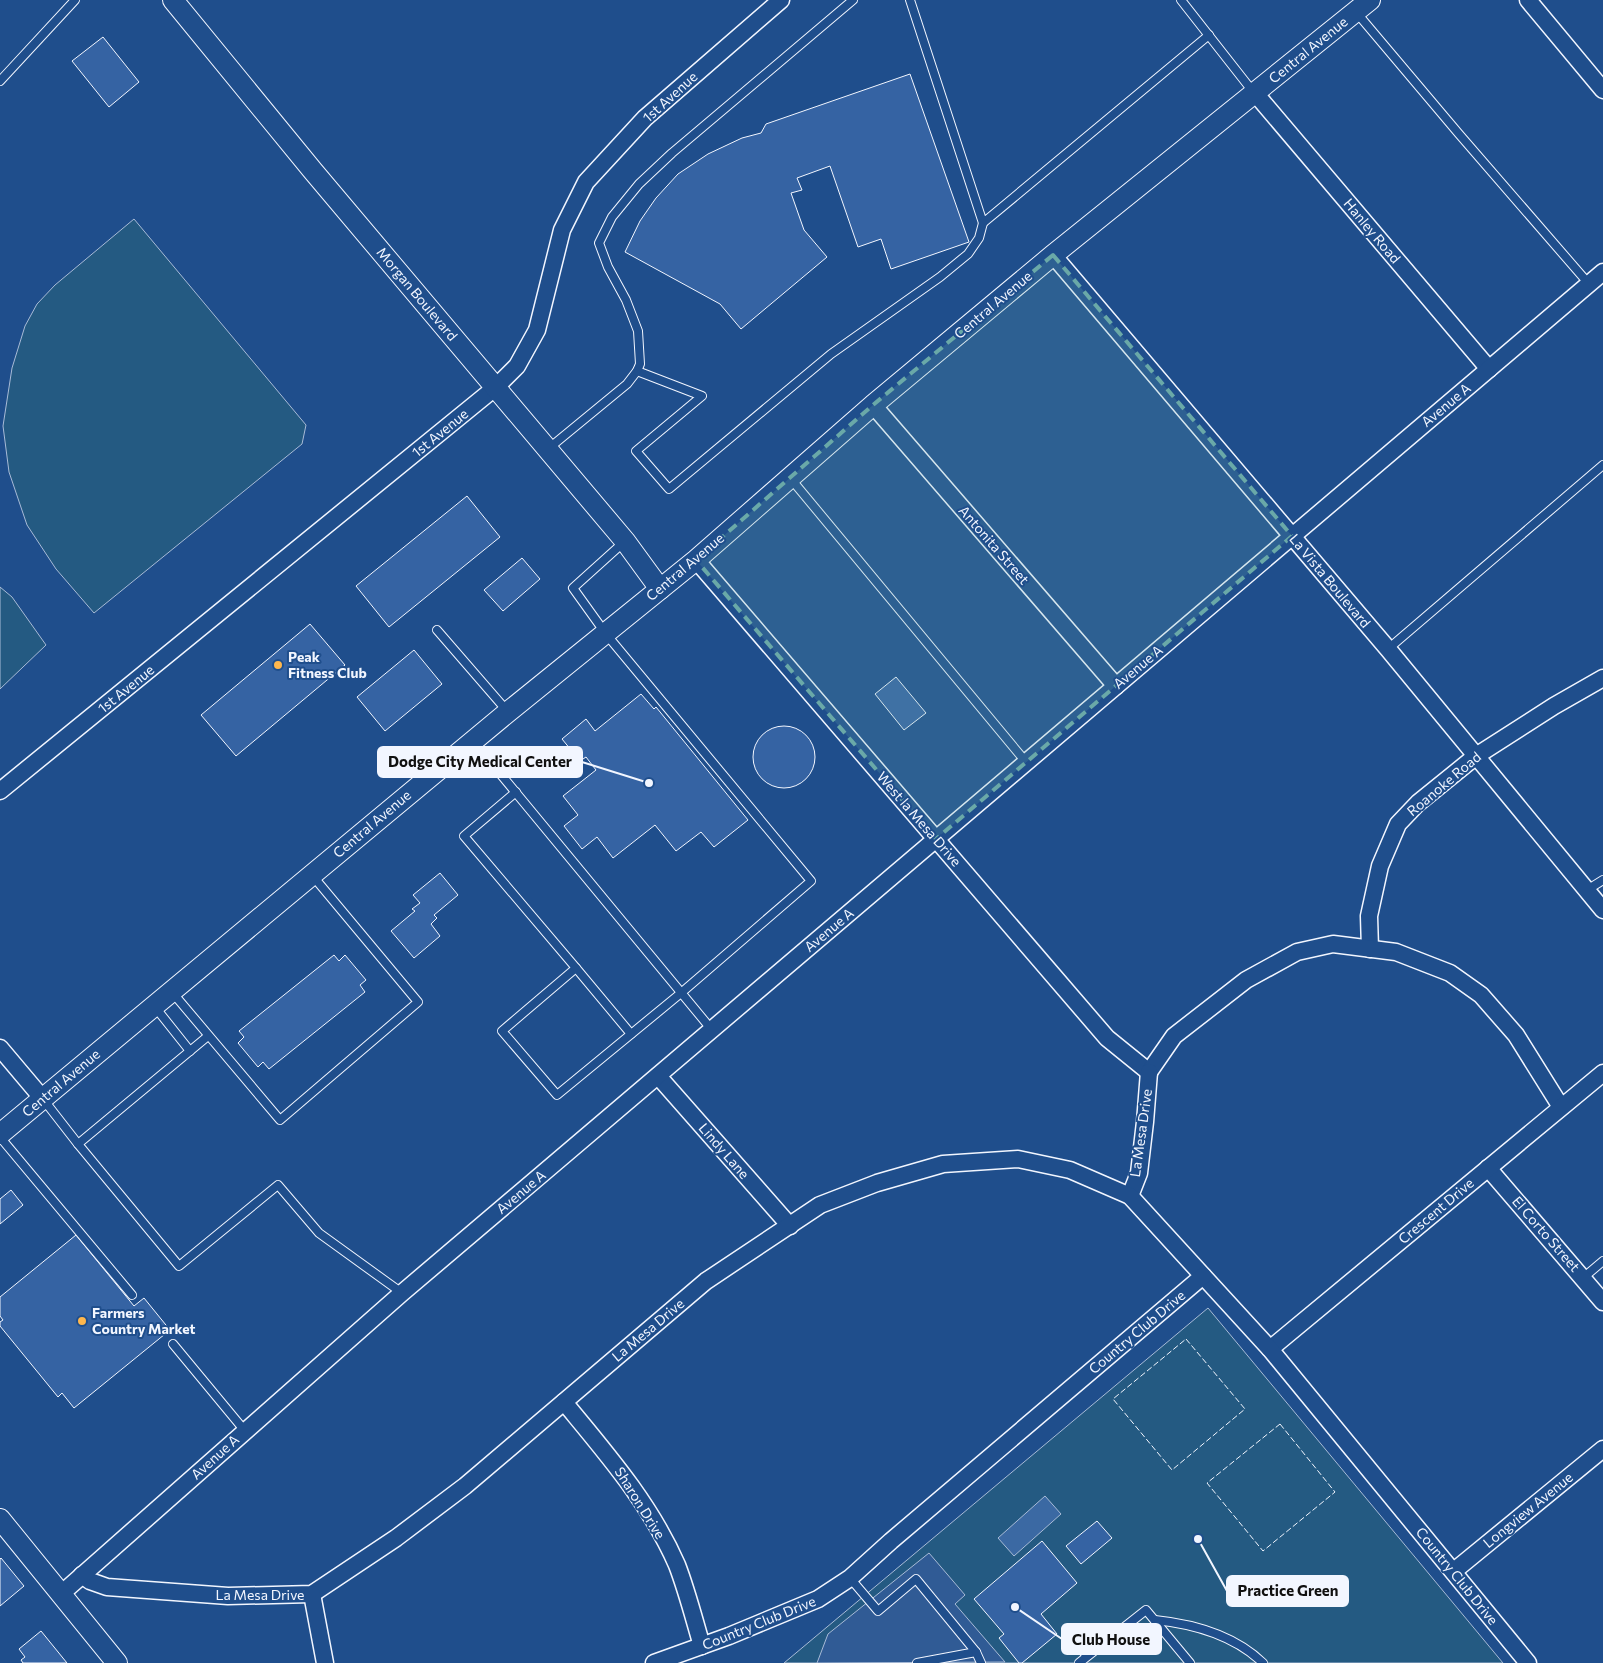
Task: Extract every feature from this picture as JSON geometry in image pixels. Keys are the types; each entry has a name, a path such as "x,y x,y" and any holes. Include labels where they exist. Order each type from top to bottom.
{"street":[{"name":"Morgan Boulevard","path":"173,0 313,171 625,541 660,589"},
{"name":"1st Avenue","path":"0,791 496,388 517,366 537,330 562,230 586,182 645,118 781,0"},
{"path":"1528,0 1603,90"},
{"name":"Central Avenue","path":"0,1135 508,712 696,560 873,405 1053,255 1363,6"},
{"name":"Hanley Road","path":"1254,93 1489,369"},
{"name":"La Vista Boulevard","path":"1053,255 1388,649 1603,910"},
{"name":"Avenue A","path":"61,1594 402,1293 1603,272"},
{"name":"Antonita Street","path":"873,405 1116,686"},
{"name":"West la Mesa Drive","path":"696,560 1107,1038 1149,1072"},
{"name":"Roanoke Road","path":"1370,949 1369,916 1380,866 1398,824 1418,804 1476,756 1554,706 1603,678"},
{"path":"1149,1072 1174,1036 1246,980 1297,952 1333,944 1396,952 1450,973 1481,995 1516,1035 1561,1108"},
{"path":"0,1048 43,1099"},
{"name":"La Mesa Drive","path":"82,1575 90,1581 107,1587 228,1596 312,1594 396,1538 465,1486 706,1281 820,1205 877,1182 944,1164 1018,1159 1070,1170 1130,1196 1139,1173 1149,1072"},
{"name":"Crescent Drive","path":"1270,1349 1603,1073"},
{"name":"Lindy Lane","path":"658,1076 790,1226"},
{"name":"El Corto Street","path":"1488,1168 1603,1302"},
{"path":"1130,1196 1203,1276"},
{"name":"Country Club Drive","path":"654,1663 702,1646 818,1599 850,1578 1203,1276 1270,1349 1528,1663"},
{"name":"Sharon Drive","path":"564,1402 619,1468 652,1516 677,1566 702,1646"},
{"name":"Longview Avenue","path":"1454,1572 1603,1449"},
{"path":"2,1525 117,1663"},
{"path":"312,1594 324,1663"}],"lane":[{"path":"0,81 74,0"},
{"path":"548,449 627,384 637,372 640,364 638,331 626,300 608,267 599,243 612,217 639,184 672,153 853,0"},
{"path":"637,372 702,396 636,451 669,490 831,354 940,277 968,254 979,238 983,223 910,0"},
{"path":"1181,0 1254,93"},
{"path":"1363,6 1459,134 1589,284"},
{"path":"983,223 1209,35"},
{"path":"1388,649 1603,465"},
{"path":"790,478 1026,762"},
{"path":"576,968 502,1031 557,1095 681,993 811,881 606,634 573,588 625,541"},
{"path":"437,630 508,712"},
{"path":"473,741 712,1030"},
{"path":"516,792 464,836 631,1034"},
{"path":"171,991 280,1120 418,1002 312,875"},
{"path":"1587,890 1603,880"},
{"path":"153,1006 190,1050"},
{"path":"78,1144 208,1036"},
{"path":"43,1099 180,1266 278,1185 319,1233 402,1293"},
{"path":"0,1135 132,1295"},
{"path":"1583,1278 1603,1261"},
{"path":"173,1344 245,1430"},
{"path":"850,1578 878,1611 916,1578 976,1652 981,1663"},
{"path":"1079,1663 1146,1610 1190,1663"},
{"path":"1155,1620 1203,1630 1235,1641 1250,1650 1263,1663"},
{"path":"1066,1630 1087,1656"},
{"path":"916,1663 976,1652"}],"highlighted area":[{"path":"1053,255 1292,536 936,839 696,560 873,405"}],"shaded area":[{"path":"134,219 306,425 302,444 94,613 56,569 27,525 9,472 3,426 12,368 25,326 37,304 55,285"},
{"path":"0,587 12,597 46,645 0,689"},
{"path":"1208,1308 1503,1663 784,1663"},
{"path":"1045,1496 1061,1514 1014,1556 998,1538"},
{"path":"929,1553 965,1595 955,1604 1005,1662 817,1663 828,1634"}],"building":[{"path":"103,37 139,82 109,107 72,61"},
{"path":"910,74 969,242 891,269 881,239 858,247 830,166 797,178 802,190 791,193 804,230 827,257 741,329 720,304 625,252 640,221 656,198 678,174 708,154 742,138 761,133 766,124"},
{"path":"467,496 500,537 389,627 356,586"},
{"path":"522,558 540,579 503,611 484,590"},
{"path":"310,624 345,665 236,756 201,715"},
{"path":"414,650 442,684 385,731 357,697"},
{"path":"896,677 926,713 904,730 875,694"},
{"path":"641,694 654,709 656,707 748,820 714,847 701,832 676,851 655,825 613,858 597,837 582,849 564,826 578,815 563,796 596,770 586,757 580,761 562,739 586,719 595,731"},
{"path":"784,726 796,728 806,735 813,745 815,757 813,769 806,779 796,786 784,788 772,786 762,779 755,769 753,757 755,745 762,735 772,728"},
{"path":"440,873 458,895 434,915 437,918 431,924 440,936 414,958 391,931 415,911 412,909 420,903 413,895"},
{"path":"334,955 339,961 345,955 366,980 360,985 365,992 269,1069 263,1062 258,1067 238,1043 244,1037 239,1031"},
{"path":"11,1190 23,1205 0,1224 0,1199"},
{"name":"Farmers Country Market","path":"76,1235 134,1306 144,1298 170,1330 74,1408 62,1393 58,1397 0,1326 0,1322 3,1320 0,1316 0,1297"},
{"path":"1097,1521 1112,1538 1081,1564 1066,1546"},
{"path":"1042,1541 1077,1583 1041,1614 1057,1634 1022,1663 1019,1663 999,1638 1004,1634 974,1599"},
{"path":"0,1559 24,1586 0,1606"},
{"path":"41,1631 67,1663 23,1663 21,1660 25,1657 19,1649"}],"fence":[{"path":"1186,1339 1245,1409 1172,1470 1113,1399 1186,1339"},
{"path":"1280,1424 1335,1492 1263,1551 1207,1483 1280,1424"}],"place":[{"name":"Peak Fitness Club","path":"278,665"},
{"name":"Dodge City Medical Center","path":"649,783"},
{"name":"Farmers Country Market","path":"82,1321"},
{"name":"Practice Green","path":"1198,1539"},
{"name":"Club House","path":"1015,1607"}]}
